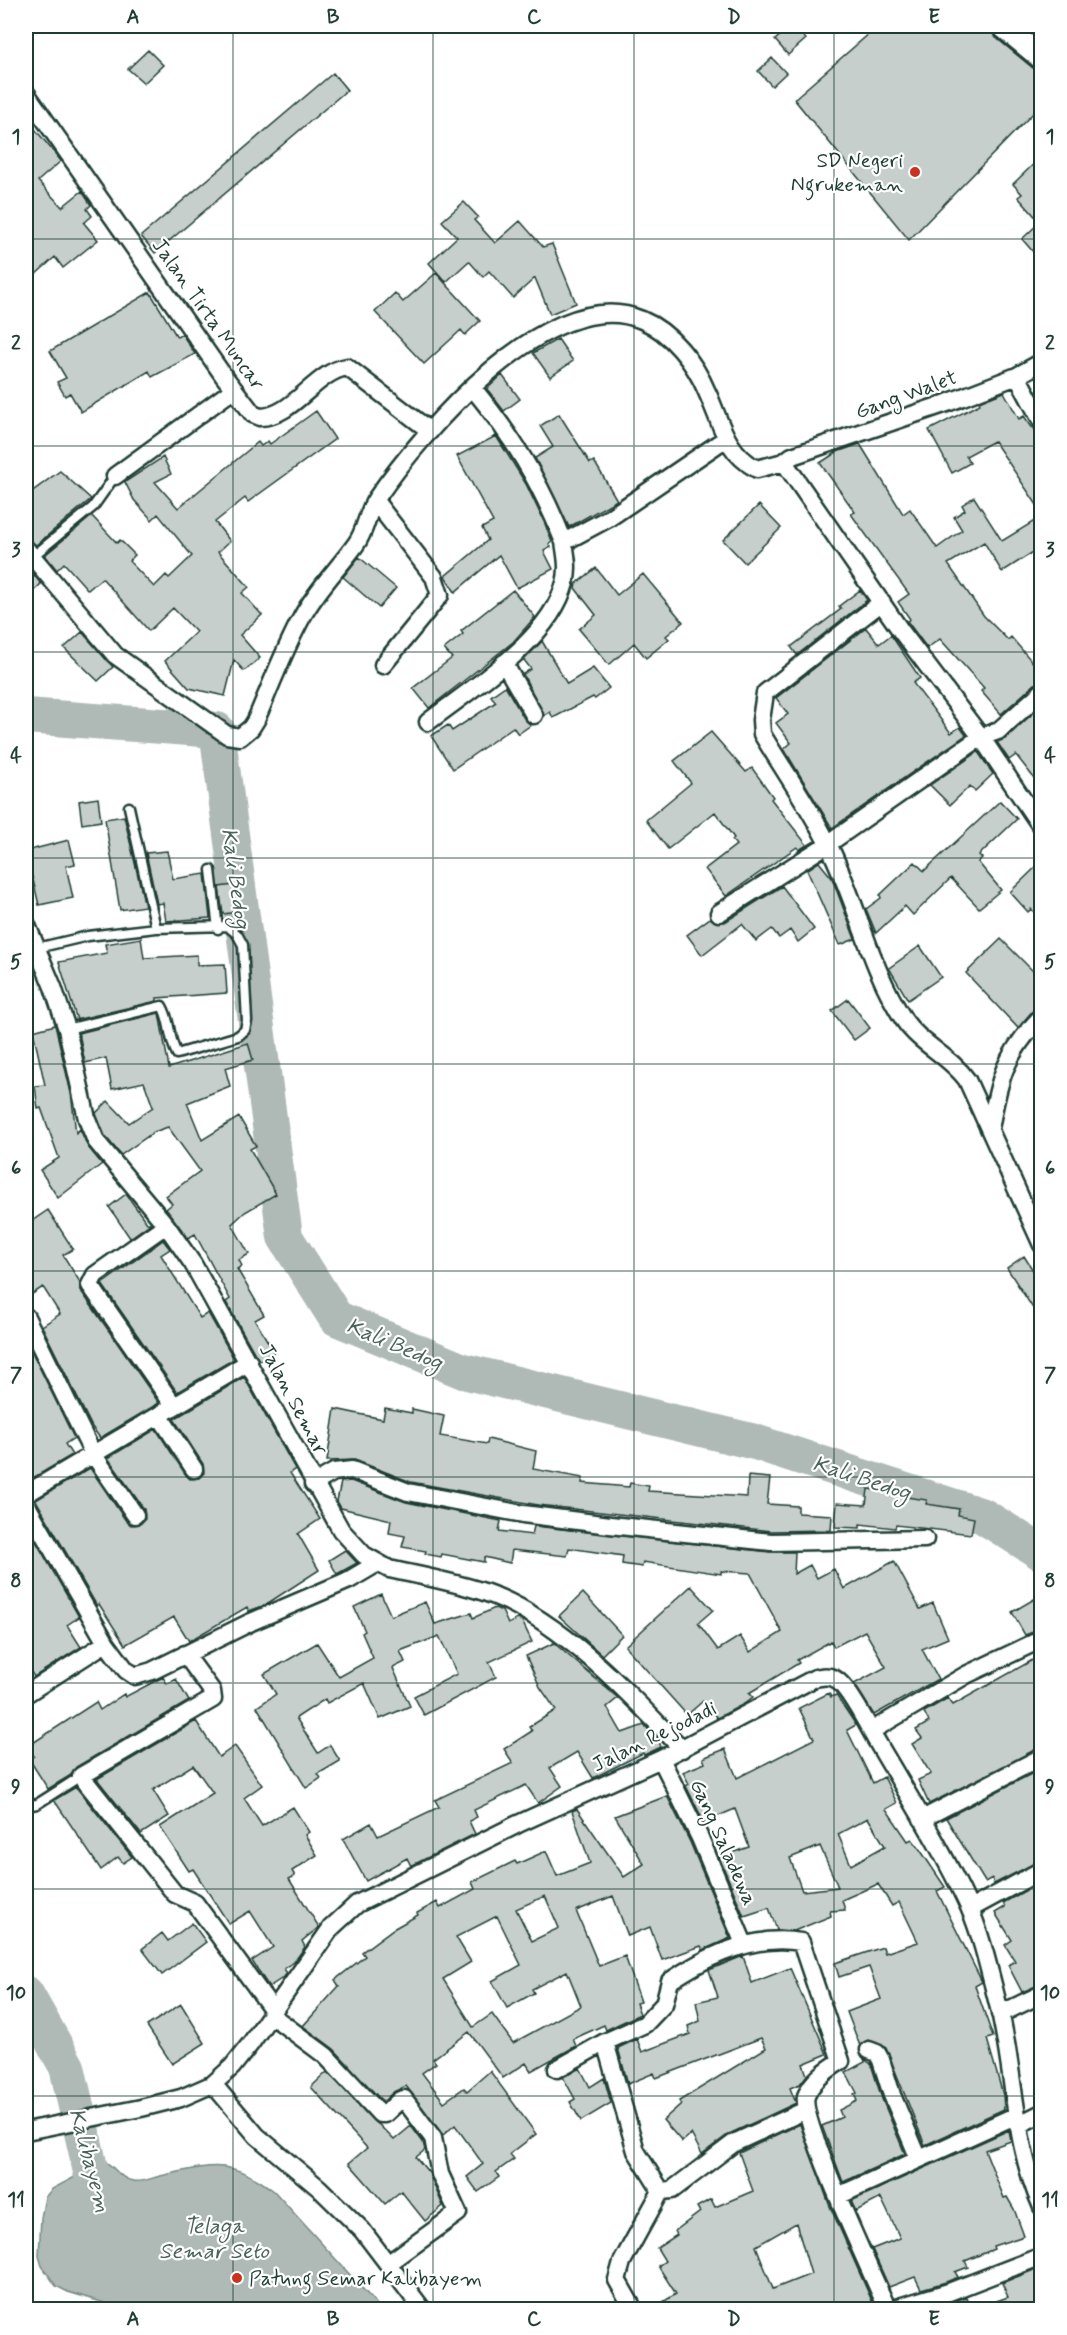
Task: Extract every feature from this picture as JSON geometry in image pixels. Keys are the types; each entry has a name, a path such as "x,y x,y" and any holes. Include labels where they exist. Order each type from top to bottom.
{"street":[{"path":"1003,26 1041,58"},
{"name":"Jalan Tirta Muncar","path":"26,93 253,414 266,417 335,371 347,366 430,430"},
{"name":"Gang Walet","path":"29,553 100,639 127,665 227,735 240,737 256,720 303,615 318,590 357,542 375,501 430,430 472,387 504,360 555,327 579,317 606,313 641,319 664,333 690,360 707,390 725,439 742,462 757,469 784,462 792,456 925,411 1017,376 1041,362"},
{"path":"1017,376 1041,422"},
{"path":"428,722 504,663 542,627 557,604 566,581 564,542 540,484 524,455 472,387"},
{"path":"115,476 234,390"},
{"path":"564,542 609,518 725,439"},
{"path":"784,462 901,631 981,737 1041,828"},
{"path":"375,501 434,578 440,595 383,666"},
{"path":"882,602 765,693 761,720 762,734 828,844 875,961 897,1007 916,1034 959,1068 990,1129 1041,1245"},
{"path":"504,663 534,715"},
{"path":"719,913 828,844 981,737 998,731 1041,692"},
{"name":"Jalan Semar","path":"26,923 67,1029 90,1128 107,1156 193,1264 249,1362 313,1484 347,1537 376,1564 488,1593 530,1614 560,1635 636,1700 682,1749"},
{"path":"990,1129 1002,1074 1011,1051 1041,1016"},
{"path":"165,1226 95,1275 90,1285 132,1349 174,1406"},
{"path":"26,1317 93,1454 135,1515"},
{"path":"26,1494 249,1362"},
{"path":"159,1415 194,1469"},
{"path":"313,1484 334,1473 352,1470 408,1492 514,1513 610,1525 771,1542 926,1539"},
{"path":"26,1504 106,1643 126,1670 135,1676 152,1671 349,1580 376,1564"},
{"path":"871,1731 966,1675 1041,1639"},
{"path":"28,1687 106,1643"},
{"path":"185,1654 212,1691 213,1699 81,1776 175,1894 195,1903 272,2012 326,2056 380,2114 385,2114 404,2099 433,2138 440,2174 458,2213 389,2264"},
{"name":"Jalan Rejodadi","path":"26,2131 181,2098 213,2084 232,2067 331,1928 357,1904 518,1824 682,1749 815,1678 826,1676 834,1678 842,1685 871,1731 922,1819 969,1909 1000,2014 1017,2120 1035,2193 1041,2207"},
{"path":"922,1819 1041,1757"},
{"name":"Gang Saladewa","path":"661,1759 700,1838 744,1944"},
{"path":"969,1909 1041,1870"},
{"path":"557,2069 605,2042 645,2024 663,2004 670,1981 686,1971 744,1944 788,1940 801,1942 841,2061 822,2073 806,2097 807,2110 838,2196 889,2310 949,2292 1041,2256"},
{"path":"1000,2014 1041,1994"},
{"path":"605,2042 636,2151 661,2192"},
{"path":"870,2050 881,2060 892,2095 919,2159"},
{"path":"213,2084 257,2136 334,2202 389,2264 423,2310"},
{"path":"661,2192 672,2190 734,2143 807,2110"},
{"path":"838,2196 919,2159 1017,2120 1041,2113"},
{"path":"634,2310 617,2280 622,2262 661,2192"}],"lane":[{"path":"29,553 93,507 115,476"},
{"path":"129,807 156,928"},
{"path":"211,870 218,928"},
{"path":"37,948 88,936 156,928 227,926 237,934 243,945 247,1021 245,1030 238,1036 177,1054 171,1044 167,1014 162,1006 67,1029"},
{"path":"26,1806 37,1804 81,1776"}],"water":[{"name":"Telaga Semar Seto","path":"99,2159 108,2163 128,2180 136,2181 207,2167 232,2168 245,2173 274,2191 381,2309 125,2309 68,2292 56,2286 42,2266 39,2256 41,2218 45,2197 52,2189 75,2177 76,2168"}],"building":[{"path":"791,26 806,39 788,55 775,40"},
{"name":"SD Negeri Ngrukeman","path":"878,26 990,26 994,36 1033,68 1041,71 1041,105 909,240 794,99"},
{"path":"148,50 163,65 144,83 128,69"},
{"path":"772,58 786,73 772,86 758,71"},
{"path":"333,73 347,90 155,253 141,236"},
{"path":"26,118 61,161 38,181 62,207 82,191 91,205 87,209 92,216 84,223 98,240 63,268 55,257 26,283"},
{"path":"1041,157 1041,261 1022,239 1040,222 1018,197 1022,194 1013,184"},
{"path":"464,202 478,217 474,220 495,243 520,221 543,247 552,244 576,303 550,314 535,278 513,298 489,271 483,277 469,261 446,282 429,263 457,237 442,221"},
{"path":"436,273 480,321 465,335 461,330 424,364 375,312 395,293 403,302"},
{"path":"150,292 177,337 182,334 195,354 152,377 149,371 81,412 70,393 65,396 57,382 66,378 50,351"},
{"path":"558,339 573,361 550,377 533,353"},
{"path":"502,375 520,399 504,411 487,389"},
{"path":"1004,392 1019,419 1024,416 1041,440 1041,511 994,441 966,456 970,463 952,473 929,430 980,404 979,402"},
{"path":"316,411 335,439 248,502 245,498 215,522 230,541 218,552 249,587 242,593 262,615 240,635 260,658 244,671 234,660 225,696 189,688 165,661 196,632 173,608 149,631 102,578 88,590 64,563 57,570 45,555 92,516 117,543 120,540 135,555 129,561 154,587 166,575 169,578 192,556 158,514 152,520 134,500 125,482 163,457 171,474 155,482 178,508 258,442 261,446 268,441 270,444"},
{"path":"559,414 590,463 594,461 617,500 569,527 535,458 553,447 540,426"},
{"path":"496,436 526,484 545,524 552,542 549,544 551,547 544,551 553,569 517,588 499,555 455,592 445,576 488,540 482,528 493,522 457,456"},
{"path":"860,444 903,514 910,509 937,548 962,530 954,517 965,510 962,505 974,497 1002,541 1041,517 1041,547 1002,572 984,542 948,564 984,616 1008,640 1011,637 1041,672 1041,682 1035,684 1001,714 981,691 984,688 940,639 927,648 907,621 910,619 898,602 909,594 851,514 855,512 820,463 837,452"},
{"path":"60,471 91,499 36,545 26,539 26,496"},
{"path":"759,505 781,528 745,563 723,540"},
{"path":"359,557 396,588 379,608 343,577"},
{"path":"26,565 41,584 26,598"},
{"path":"596,568 617,595 643,574 683,622 666,636 669,639 646,658 634,643 609,665 579,629 596,615 575,588 576,584"},
{"path":"513,590 535,617 513,642 429,708 413,688 452,658 444,649 463,634 461,631"},
{"path":"860,590 867,600 797,655 791,647 841,609 839,606"},
{"path":"866,628 879,644 891,635 920,678 913,683 951,733 960,727 966,735 832,828 784,749 791,743 776,723 788,714 776,698"},
{"path":"82,632 113,667 98,681 64,648"},
{"path":"542,641 567,684 593,668 609,688 595,699 593,697 553,718 550,712 544,716 523,674 531,669 524,660"},
{"path":"505,686 525,720 531,725 518,734 513,727 453,769 431,736 448,725 452,731 496,702 491,696"},
{"path":"1041,706 1041,787 1016,755 1009,760 997,742 1005,739"},
{"path":"711,732 746,772 752,768 773,797 771,799 807,845 799,850 797,847 726,896 705,869 736,845 732,840 734,838 715,812 668,849 646,820 691,783 674,761"},
{"path":"978,752 993,774 975,791 970,786 950,805 930,785"},
{"path":"98,798 101,821 82,824 79,801"},
{"path":"1000,801 1017,819 979,855 982,858 978,862 1001,890 979,908 951,878 913,915 905,906 876,933 866,909 881,898 880,895 915,862 924,871"},
{"path":"124,816 145,906 120,910 105,819"},
{"path":"69,840 75,864 66,866 73,898 39,905 26,851"},
{"path":"167,851 173,879 205,874 210,918 166,921 163,903 157,904 146,853"},
{"path":"819,862 832,878 855,939 840,945 807,870"},
{"path":"1041,862 1041,919 1031,909 1028,912 1010,892"},
{"path":"234,885 238,912 223,914 219,887"},
{"path":"782,886 814,929 798,942 790,930 779,938 772,929 756,941 742,924 702,955 687,935 710,918 715,922 725,922"},
{"path":"141,938 144,958 197,955 197,965 225,964 227,993 157,998 157,1001 77,1020 59,962 107,953 105,944"},
{"path":"1001,939 1041,979 1041,1006 1034,1009 1018,1028 966,973"},
{"path":"920,946 941,977 908,1000 889,968"},
{"path":"848,999 870,1028 854,1040 832,1011"},
{"path":"159,1013 169,1068 248,1043 253,1060 225,1068 230,1086 187,1103 202,1140 239,1117 256,1146 250,1149 276,1194 245,1212 232,1224 249,1254 239,1260 242,1266 237,1269 264,1315 255,1320 274,1352 259,1361 226,1302 230,1299 195,1234 188,1238 166,1209 172,1204 166,1196 200,1171 168,1127 154,1132 121,1155 105,1136 96,1113 108,1101 129,1123 153,1107 144,1082 112,1089 106,1058 85,1063 79,1033"},
{"path":"55,1025 71,1093 76,1133 80,1129 88,1147 102,1164 58,1198 40,1170 59,1158 41,1108 38,1109 35,1086 45,1085 33,1031"},
{"path":"126,1194 147,1223 151,1223 130,1238 109,1207"},
{"path":"48,1210 73,1249 63,1255 80,1282 81,1291 159,1403 100,1438 92,1427 42,1326 60,1314 43,1287 26,1298 26,1225"},
{"path":"163,1240 170,1249 161,1255 200,1318 208,1313 234,1359 177,1392 102,1284"},
{"path":"1024,1256 1041,1283 1041,1321 1007,1268"},
{"path":"26,1340 74,1438 65,1444 72,1455 26,1482"},
{"path":"244,1377 295,1469 290,1473 320,1519 298,1534 319,1570 265,1605 249,1611 247,1607 189,1641 174,1617 125,1645 99,1604 97,1606 36,1500 90,1468 126,1521 131,1525 140,1524 145,1519 144,1509 108,1458 156,1429 186,1475 190,1479 199,1478 204,1473 203,1464 174,1419"},
{"path":"385,1408 412,1413 412,1409 444,1416 440,1436 487,1444 488,1439 536,1451 533,1469 583,1478 582,1483 629,1487 630,1483 649,1486 648,1491 747,1497 748,1476 770,1478 767,1504 798,1506 798,1513 832,1515 831,1530 771,1531 538,1505 411,1482 355,1460 327,1461 335,1409 383,1419"},
{"path":"351,1481 406,1502 501,1521 499,1531 532,1535 534,1526 770,1552 795,1552 794,1574 810,1565 817,1578 834,1569 844,1589 894,1561 920,1609 933,1603 948,1638 922,1649 938,1679 874,1715 854,1684 886,1667 865,1631 834,1647 831,1641 797,1660 799,1663 749,1693 753,1697 744,1704 717,1718 703,1701 687,1715 625,1646 691,1586 713,1610 698,1623 718,1650 740,1636 750,1652 782,1632 750,1573 721,1571 721,1574 643,1562 642,1567 622,1564 623,1556 569,1548 567,1556 512,1550 510,1563 484,1557 484,1562 442,1554 441,1557 425,1554 426,1551 402,1547 405,1536 389,1533 391,1520 341,1508 337,1501 341,1482"},
{"path":"868,1489 900,1493 900,1496 927,1500 926,1504 959,1509 958,1515 974,1518 971,1534 896,1525 895,1528 860,1524 860,1528 835,1527 837,1503 866,1505"},
{"path":"26,1524 79,1617 67,1625 81,1647 34,1677 26,1664"},
{"path":"345,1550 357,1563 337,1574 329,1560"},
{"path":"583,1593 622,1635 602,1655 559,1616"},
{"path":"381,1594 391,1616 425,1602 435,1624 471,1613 473,1618 495,1608 502,1611 508,1624 518,1619 522,1621 532,1642 489,1662 496,1677 424,1715 414,1696 457,1674 439,1636 400,1651 405,1662 393,1668 410,1706 380,1719 364,1683 327,1703 325,1699 296,1718 318,1753 330,1745 340,1761 318,1774 321,1778 306,1788 257,1707 276,1694 264,1674 317,1643 339,1677 373,1658 362,1633 365,1631 354,1607"},
{"path":"1041,1595 1041,1629 1025,1635 1012,1612"},
{"path":"554,1643 618,1698 607,1707 622,1733 644,1725 658,1739 661,1747 644,1755 643,1753 593,1778 577,1752 550,1768 562,1786 538,1803 526,1785 474,1810 477,1817 469,1821 475,1834 411,1866 407,1858 366,1881 343,1839 371,1823 378,1836 439,1807 435,1800 513,1763 504,1749 532,1731 529,1727 556,1710 540,1687 526,1656"},
{"path":"1041,1651 1041,1747 929,1804 918,1780 931,1774 912,1744 922,1738 916,1730 929,1722 924,1712 948,1698 953,1705 1038,1657 1036,1654"},
{"path":"163,1677 167,1684 176,1679 189,1701 76,1767 71,1775 48,1789 29,1759 34,1756 28,1746 96,1702 100,1710 124,1694 125,1697"},
{"path":"829,1693 831,1697 836,1695 856,1725 847,1730 873,1783 884,1777 897,1803 886,1809 908,1841 912,1839 919,1848 945,1887 937,1891 982,1982 975,1986 993,2037 987,2039 1003,2095 1004,2109 925,2145 886,2048 868,2040 860,2046 847,2012 881,1999 869,1967 839,1977 835,1963 883,1947 885,1953 918,1942 899,1902 892,1906 878,1884 842,1900 845,1910 830,1911 831,1916 794,1931 777,1930 769,1908 744,1916 719,1857 749,1847 735,1809 704,1822 686,1786 689,1784 683,1772 705,1763 703,1758 725,1749 737,1778 814,1739 799,1708","holes":["868,1818 885,1846 851,1865 838,1834","820,1846 838,1887 802,1891 790,1858"]},
{"path":"196,1721 219,1757 235,1746 262,1785 244,1798 262,1826 293,1807 309,1832 305,1835 317,1855 292,1871 295,1876 289,1879 319,1927 302,1941 305,1947 294,1962 284,1969 287,1973 284,1977 269,1987 252,1961 273,1947 250,1911 229,1924 193,1869 189,1871 160,1827 213,1793 193,1765 153,1790 169,1816 141,1834 97,1779"},
{"path":"1041,1769 1041,1860 994,1884 992,1878 985,1882 946,1818"},
{"path":"76,1787 132,1857 123,1863 118,1857 101,1870 54,1800"},
{"path":"667,1796 690,1842 730,1938 703,1950 701,1946 662,1960 650,1927 628,1936 613,1896 576,1911 599,1966 625,1956 641,2002 636,2003 640,2014 606,2030 604,2025 573,2039 576,2046 531,2071 526,2063 503,2078 469,2032 433,2059 436,2063 422,2073 444,2102 464,2088 467,2091 490,2071 536,2134 510,2154 514,2159 496,2172 499,2177 478,2192 467,2177 483,2164 455,2125 443,2135 406,2086 393,2092 383,2102 334,2049 303,2026 339,1986 335,1980 365,1956 362,1952 393,1929 418,1915 417,1913 437,1902 440,1908 475,1889 472,1882 515,1861 517,1864 546,1851 557,1876 590,1863 572,1811 577,1809 624,1877 644,1864 615,1816","holes":["545,1896 559,1928 532,1941 516,1909","497,1916 521,1965 492,1981 507,2008 534,1993 532,1989 567,1971 581,2006 513,2043 492,2014 473,2027 443,1979 471,1962 456,1937"]},
{"path":"1041,1882 1041,1984 1022,1992 1008,1965 1015,1961 1005,1945 1012,1940 995,1913 1005,1907 1003,1903"},
{"path":"192,1923 206,1942 162,1975 142,1949 162,1933 168,1941"},
{"path":"743,1956 752,1983 790,1968 827,2054 803,2064 807,2075 800,2084 790,2088 796,2103 729,2134 702,2154 691,2134 682,2142 663,2120 681,2104 679,2101 766,2048 761,2038 656,2078 654,2073 628,2084 618,2048 637,2039 642,2052 690,2034 688,2026 700,2021 696,2002 718,1997 709,1970"},
{"path":"181,2004 205,2043 172,2064 147,2026"},
{"path":"864,2059 871,2064 882,2099 905,2154 843,2182 822,2126 842,2117 839,2110 857,2101 854,2094 857,2093 846,2072 865,2062"},
{"path":"580,2068 590,2087 604,2078 611,2103 581,2121 570,2102 575,2099 563,2077"},
{"path":"327,2072 394,2140 411,2126 423,2142 425,2150 416,2157 429,2173 443,2206 425,2221 401,2191 385,2204 349,2163 367,2148 311,2087"},
{"path":"800,2124 829,2204 876,2310 650,2310 676,2294 658,2266 665,2261 657,2248 677,2235 675,2231 700,2212 697,2207 711,2199 715,2207 753,2191 739,2153","holes":["796,2223 811,2274 773,2289 756,2246"]},
{"path":"1009,2130 1011,2141 985,2150 1004,2198 1007,2197 1014,2209 1024,2236 993,2246 994,2249 965,2261 968,2267 955,2272 958,2277 946,2282 921,2289 915,2277 889,2287 872,2249 900,2238 881,2198 856,2211 851,2201"},
{"path":"1041,2267 1041,2310 980,2310 979,2307 1008,2297 1002,2283"},
{"path":"966,2297 972,2310 930,2309 952,2302"}],"waterway":[{"name":"Kali Bedog","path":"26,716 217,730 285,1237 336,1318 463,1371 755,1442 983,1516 1042,1553"},
{"name":"Kalibayem","path":"26,1994 67,2067 100,2211"}],"place":[{"name":"SD Negeri Ngrukeman","path":"915,172"},
{"name":"Patung Semar Kalibayem","path":"237,2278"}]}
